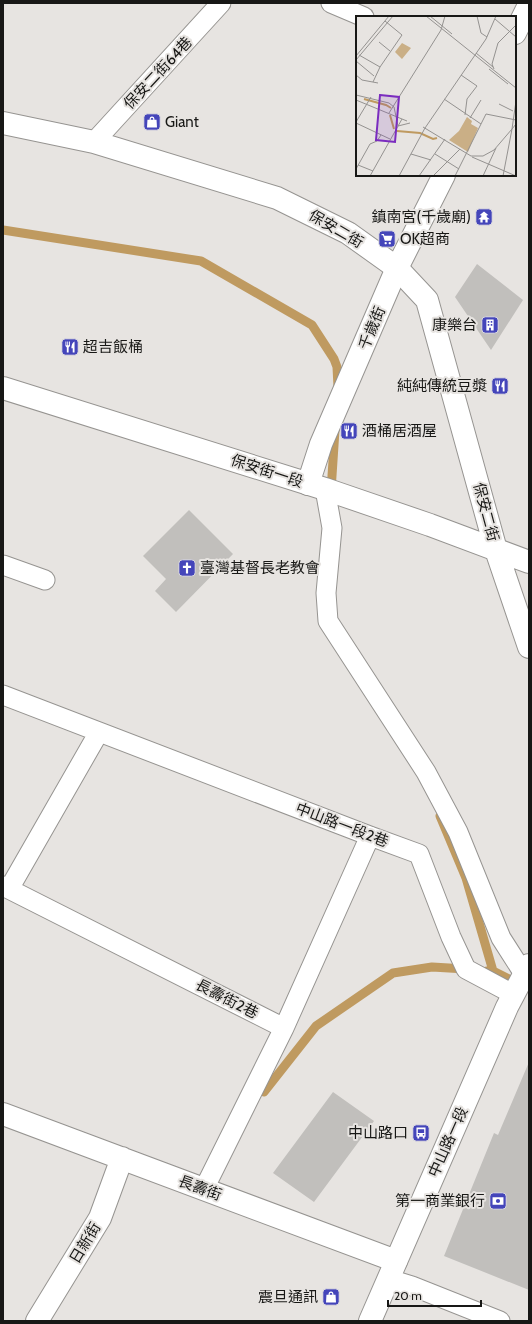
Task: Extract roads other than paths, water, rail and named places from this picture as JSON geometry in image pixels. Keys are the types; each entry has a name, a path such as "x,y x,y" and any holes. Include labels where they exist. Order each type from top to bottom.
{"street":[{"path":"516,31 529,5"},
{"name":"保安二街","path":"3,124 94,142 277,198 348,233 397,268 427,300 496,550 529,647"},
{"name":"千歲街","path":"325,490 322,444 328,428 397,268 443,176"},
{"name":"保安街一段","path":"3,388 325,490 529,562"},
{"name":"中山路一段","path":"370,1321 510,1000 526,969"},
{"name":"長壽街","path":"3,1114 204,1189 393,1270"},
{"name":"日新街","path":"37,1321 100,1218 122,1158"}],"lane":[{"path":"331,3 362,16"},
{"name":"保安二街64巷","path":"94,142 219,4"},
{"path":"325,490 332,525 326,593 328,621 426,772 458,832 501,938 526,969"},
{"path":"3,565 44,580"},
{"name":"中山路一段2巷","path":"3,695 419,854 466,969 510,1000"},
{"path":"6,888 99,732"},
{"path":"204,1189 284,1028 370,836"},
{"name":"長壽街2巷","path":"6,888 284,1028"},
{"path":"393,1270 412,1286 500,1321"}],"waterway":[{"path":"3,230 201,261 312,325 334,359 337,367 338,387"},
{"path":"331,491 335,430"},
{"path":"440,816 466,878 493,971"},
{"path":"264,1092 316,1026 393,973 432,967 466,969"},
{"path":"487,971 493,971 519,984"}],"place":[{"name":"Giant","path":"152,122"},
{"name":"鎮南宮(千歲廟)","path":"484,217"},
{"name":"OK超商","path":"387,239"},
{"name":"康樂台","path":"490,325"},
{"name":"超吉飯桶","path":"70,347"},
{"name":"純純傳統豆漿","path":"500,386"},
{"name":"酒桶居酒屋","path":"349,431"},
{"name":"臺灣基督長老教會","path":"187,568"},
{"name":"中山路口","path":"421,1133"},
{"name":"第一商業銀行","path":"498,1201"},
{"name":"震旦通訊","path":"331,1297"}]}
